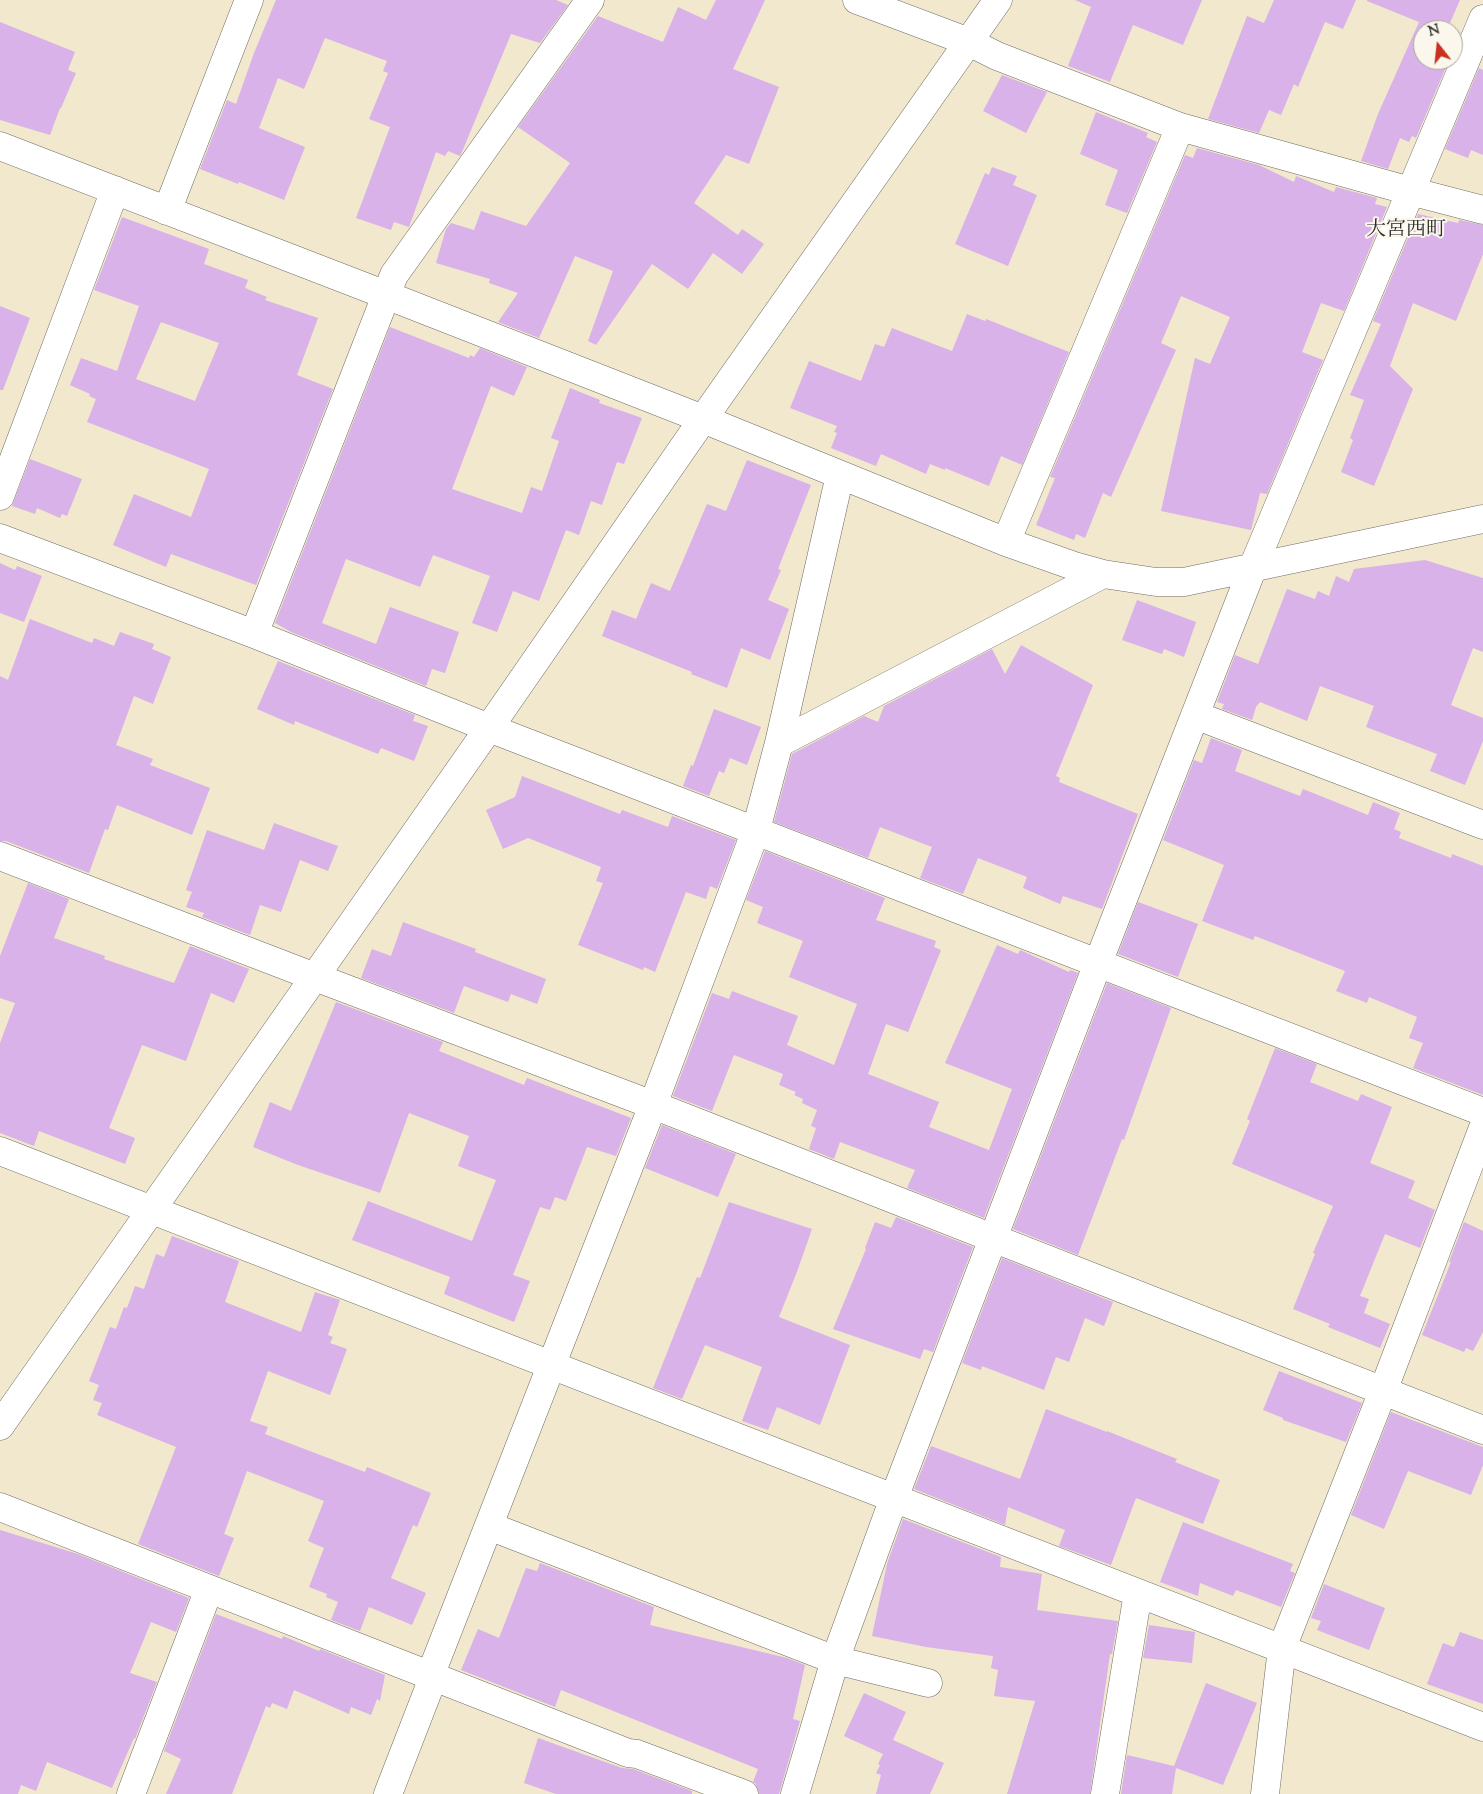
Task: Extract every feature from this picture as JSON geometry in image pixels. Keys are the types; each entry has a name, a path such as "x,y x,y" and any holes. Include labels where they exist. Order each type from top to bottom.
{"street":[{"path":"166,211 249,0"},
{"path":"254,634 394,275 590,0"},
{"path":"857,0 969,42 997,56 1180,127 1483,210"},
{"path":"0,1426 998,0"},
{"path":"795,1794 835,1660 894,1498 1098,962 1253,567 1483,19"},
{"path":"1006,542 1180,127"},
{"path":"0,146 386,294 703,419 1006,542 1103,574 1156,582 1184,582 1483,519"},
{"path":"0,496 116,190"},
{"path":"388,1794 489,1526 653,1105 756,830 779,743 840,475"},
{"path":"0,538 254,634 489,728 1483,1112"},
{"path":"779,743 1103,574"},
{"path":"1195,715 1483,825"},
{"path":"0,856 653,1105 1483,1430"},
{"path":"1265,1794 1282,1648 1383,1391 1483,1128"},
{"path":"0,1151 1483,1727"},
{"path":"0,1507 628,1754 637,1754 744,1794"},
{"path":"489,1526 835,1660 928,1683"},
{"path":"131,1794 209,1588"},
{"path":"1105,1794 1138,1593"}],"building":[{"path":"276,0 556,0 568,5 540,43 511,34 460,156 448,151 445,156 436,152 409,227 394,222 391,230 356,218 390,127 369,119 388,73 383,71 387,61 325,38 304,89 278,78 259,128 305,147 284,200 200,169 227,100 236,104 254,53"},
{"path":"716,0 765,0 733,69 779,87 749,164 726,155 694,203 738,235 742,229 764,244 742,274 713,253 688,289 652,264 596,345 588,341 613,271 575,256 539,338 498,322 518,293 489,283 490,279 436,263 446,229 451,223 474,230 481,211 526,226 570,163 518,127 598,16 663,42 678,7 706,20"},
{"path":"1075,0 1202,0 1183,45 1133,25 1110,82 1068,66 1091,7"},
{"path":"1274,0 1356,0 1343,29 1325,22 1298,87 1294,84 1281,115 1269,110 1259,133 1208,119 1247,16 1264,23"},
{"path":"1460,0 1451,20 1414,20 1367,1"},
{"path":"0,22 75,52 68,70 76,73 50,135 0,120"},
{"path":"1413,35 1413,70 1445,70 1416,138 1412,136 1409,142 1400,138 1388,169 1361,161 1378,114"},
{"path":"1479,68 1483,70 1483,155 1471,150 1468,158 1445,149"},
{"path":"1002,75 1047,92 1026,133 983,111"},
{"path":"1096,112 1148,133 1146,137 1157,142 1127,213 1105,205 1118,170 1080,154"},
{"path":"1197,148 1259,165 1294,182 1296,176 1334,192 1336,187 1377,198 1375,204 1387,207 1344,311 1321,303 1302,352 1323,360 1267,494 1260,493 1251,530 1161,511 1195,358 1210,364 1230,317 1181,296 1161,343 1176,350 1111,497 1103,493 1085,538 1076,534 1074,540 1036,525 1055,478 1050,477 1185,155 1193,158"},
{"path":"992,167 1017,176 1013,185 1037,195 1008,266 955,244 985,173 989,175"},
{"path":"1418,214 1458,223 1459,220 1483,225 1483,254 1456,321 1413,303 1390,366 1413,389 1374,486 1341,472 1353,440 1350,438 1364,400 1350,395 1381,324 1373,321"},
{"path":"122,217 209,249 204,264 248,280 245,288 267,297 265,300 318,318 297,375 333,389 256,585 171,554 166,567 113,545 134,494 191,517 209,469 87,422 96,399 89,396 90,394 70,385 81,358 117,371 139,306 94,290","holes":["161,322 219,343 195,401 136,379"]},
{"path":"0,306 30,318 3,390 0,390"},
{"path":"967,314 985,321 986,319 1069,352 1022,465 1001,456 989,486 930,464 926,474 881,454 876,466 831,448 837,433 834,432 837,426 790,408 809,361 861,381 875,344 884,347 892,328 952,351"},
{"path":"390,327 469,358 470,355 474,357 480,348 527,367 514,396 491,386 452,489 522,513 531,487 542,491 559,441 551,438 570,388 600,400 599,403 642,418 624,464 617,462 602,505 591,501 579,535 566,530 539,601 513,591 497,632 472,623 490,576 433,555 420,587 346,559 322,623 376,644 390,607 459,632 445,673 432,669 426,686 291,632 275,623"},
{"path":"30,459 82,479 67,516 62,514 60,518 37,508 35,514 12,506"},
{"path":"747,460 811,485 778,569 781,570 768,600 789,609 770,660 741,648 727,688 602,636 612,610 636,619 651,583 670,591 707,504 726,511"},
{"path":"1425,560 1483,578 1483,652 1473,648 1451,705 1483,718 1483,741 1465,785 1430,771 1437,754 1366,727 1374,706 1320,686 1307,721 1260,702 1256,707 1252,720 1222,709 1224,704 1217,702 1235,655 1258,664 1287,589 1315,599 1318,591 1329,596 1336,576 1349,582 1354,569"},
{"path":"0,563 15,570 17,566 42,576 24,622 0,613"},
{"path":"1137,600 1196,622 1184,657 1164,649 1162,654 1122,640"},
{"path":"30,619 92,643 94,638 114,646 120,632 154,644 152,649 171,657 153,704 134,696 116,745 153,759 150,765 210,788 192,835 117,805 108,830 105,829 89,873 6,841 0,841 0,676 8,680"},
{"path":"1021,645 1093,685 1056,776 1060,778 1059,782 1138,814 1102,909 1063,896 1060,904 1023,888 1027,877 978,858 963,894 920,878 932,847 880,827 868,858 774,822 792,754 864,716 878,722 884,706 992,649 1005,674"},
{"path":"278,661 415,715 413,721 428,726 414,761 381,748 378,754 295,721 294,725 257,709"},
{"path":"714,709 761,727 747,765 730,758 724,773 719,771 709,796 683,786 691,765 693,766"},
{"path":"1211,738 1242,750 1235,771 1300,796 1303,789 1368,815 1373,802 1400,813 1394,829 1401,832 1399,838 1451,858 1452,854 1483,866 1483,1095 1413,1068 1423,1043 1409,1038 1417,1017 1369,997 1367,1003 1336,991 1345,971 1255,936 1253,940 1202,921 1224,865 1163,840 1194,760 1202,763"},
{"path":"522,776 620,814 622,810 668,827 672,816 736,840 717,889 710,886 706,899 686,892 655,972 644,967 643,970 578,945 603,883 596,881 601,867 528,838 503,849 486,810 515,797"},
{"path":"274,823 338,846 328,871 300,860 281,912 260,905 250,935 202,917 204,913 186,907 192,892 186,890 207,830 264,850"},
{"path":"765,851 885,898 876,920 936,941 934,947 941,950 908,1032 886,1024 868,1074 939,1102 929,1127 989,1150 1012,1089 945,1063 997,945 1018,954 1020,950 1069,972 1070,970 1078,973 984,1218 907,1188 915,1170 840,1142 834,1159 809,1149 816,1128 811,1126 817,1110 802,1103 803,1099 794,1095 796,1092 779,1085 783,1074 734,1055 712,1111 673,1096 712,993 729,999 732,991 798,1016 787,1045 834,1065 857,1004 789,977 803,941 757,923 763,907 746,900"},
{"path":"28,883 69,899 54,938 105,956 104,959 174,983 190,946 249,969 234,1003 211,993 186,1061 142,1045 109,1128 135,1138 125,1164 39,1131 34,1146 0,1133 0,1043 15,1003 0,998 0,956"},
{"path":"1138,902 1198,924 1178,977 1118,954"},
{"path":"403,922 476,949 475,952 546,979 537,1004 511,994 508,1002 464,986 454,1013 361,978 372,949 391,956"},
{"path":"1107,983 1171,1008 1124,1140 1122,1139 1078,1255 1013,1229"},
{"path":"336,1002 443,1042 439,1051 524,1085 527,1078 631,1118 616,1156 587,1147 566,1201 555,1197 550,1210 540,1207 513,1275 530,1281 514,1322 444,1294 450,1277 352,1240 368,1201 472,1241 496,1180 458,1166 469,1136 409,1113 380,1193 298,1165 253,1147 270,1102 291,1111"},
{"path":"1275,1048 1317,1064 1310,1082 1358,1101 1361,1094 1392,1107 1370,1163 1415,1181 1408,1198 1435,1210 1420,1248 1385,1234 1360,1296 1369,1299 1364,1313 1390,1324 1380,1348 1328,1327 1330,1324 1293,1309 1315,1254 1313,1253 1333,1206 1232,1164 1250,1121 1247,1119"},
{"path":"662,1125 736,1154 718,1197 645,1168"},
{"path":"729,1202 812,1229 779,1317 850,1345 820,1425 777,1407 768,1430 742,1421 762,1367 705,1345 682,1399 653,1388 697,1277 700,1278"},
{"path":"896,1217 973,1247 933,1352 924,1349 920,1359 833,1329 875,1222 891,1228"},
{"path":"1464,1222 1483,1231 1483,1332 1473,1351 1466,1348 1464,1352 1422,1335 1451,1262 1449,1262"},
{"path":"172,1236 239,1261 225,1302 301,1332 315,1292 340,1300 328,1335 333,1337 330,1343 347,1349 330,1395 268,1371 250,1421 268,1427 265,1434 365,1472 367,1467 431,1493 417,1527 413,1525 391,1578 426,1593 412,1625 369,1607 360,1631 331,1620 338,1602 326,1597 327,1594 309,1587 324,1548 308,1541 324,1501 247,1471 224,1534 234,1538 219,1576 138,1544 176,1447 97,1415 102,1403 93,1400 99,1385 89,1381 110,1327 116,1329 124,1307 127,1308 135,1286 144,1289 156,1254 164,1257"},
{"path":"1002,1258 1113,1302 1104,1326 1085,1318 1069,1362 1056,1357 1044,1390 982,1366 981,1370 962,1363"},
{"path":"1279,1371 1362,1403 1346,1442 1283,1420 1283,1418 1263,1410"},
{"path":"1046,1409 1177,1459 1175,1462 1220,1480 1203,1524 1136,1498 1111,1565 1059,1546 1065,1530 1008,1507 1005,1525 914,1489 931,1446 1020,1479"},
{"path":"1391,1412 1483,1447 1483,1465 1471,1495 1408,1471 1384,1529 1351,1515"},
{"path":"903,1519 1001,1557 1000,1567 1042,1574 1037,1610 1118,1621 1112,1654 1110,1654 1090,1794 1007,1794 1035,1701 994,1696 998,1670 991,1668 993,1656 926,1647 872,1636 887,1564"},
{"path":"1183,1522 1293,1564 1290,1571 1295,1573 1281,1607 1236,1590 1233,1596 1200,1583 1198,1596 1160,1582"},
{"path":"0,1530 78,1554 189,1598 176,1632 151,1622 130,1673 157,1682 135,1739 112,1788 47,1762 36,1791 21,1785 18,1794 0,1794"},
{"path":"540,1563 654,1607 650,1625 787,1658 805,1665 793,1719 800,1721 779,1794 759,1794 756,1784 753,1782 758,1769 561,1690 555,1707 461,1670 478,1629 499,1638 526,1568 537,1571"},
{"path":"1324,1584 1385,1608 1369,1650 1317,1630 1321,1621 1311,1618"},
{"path":"216,1614 282,1639 283,1636 319,1651 320,1649 385,1675 380,1701 377,1699 371,1715 351,1707 349,1714 294,1690 287,1709 272,1703 270,1708 266,1706 232,1794 166,1794 181,1759 164,1751"},
{"path":"1149,1625 1195,1632 1192,1663 1143,1658"},
{"path":"1460,1632 1483,1640 1483,1704 1427,1684 1443,1643 1454,1647"},
{"path":"1206,1683 1257,1703 1223,1785 1176,1768 1172,1794 1121,1794 1127,1755 1174,1766"},
{"path":"864,1693 906,1712 893,1740 944,1763 930,1794 876,1794 881,1775 876,1773 883,1754 844,1736"},
{"path":"538,1738 622,1768 633,1769 692,1791 692,1794 556,1794 524,1783"}],"district":[{"name":"大宮西町","path":"1406,232"}]}
